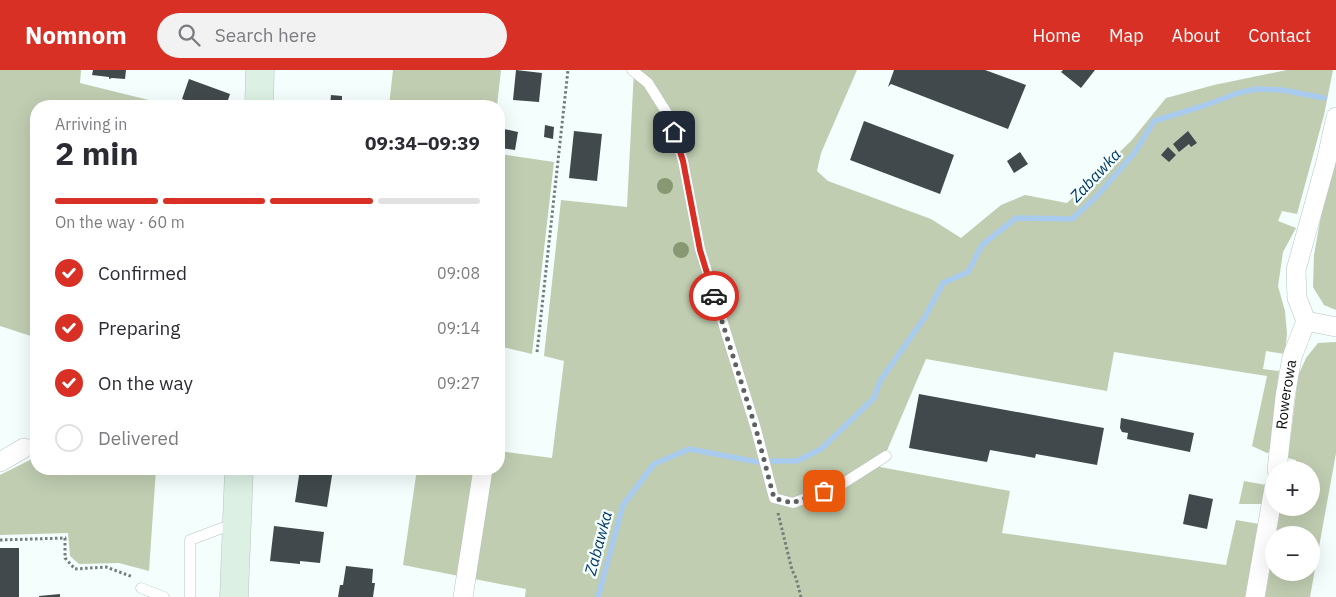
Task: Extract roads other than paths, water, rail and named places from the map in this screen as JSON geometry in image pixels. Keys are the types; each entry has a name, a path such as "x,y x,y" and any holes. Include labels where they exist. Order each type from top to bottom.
{"street":[{"path":"259,100 260,70"},
{"path":"1336,117 1326,162 1296,270 1297,298 1306,321 1336,327"},
{"name":"Rowerowa","path":"1278,461 1285,397 1292,357 1306,321"},
{"path":"0,462 24,448"},
{"path":"234,597 239,475"},
{"path":"463,597 482,475"},
{"path":"1255,597 1269,516"}],"lane":[{"path":"632,70 648,83 670,118 683,161 700,250 756,429 774,498 792,503 839,486 886,456"},
{"path":"190,597 190,540 222,528 236,528"},
{"path":"141,588 164,597"}],"waterway":[{"name":"Zabawka","path":"772,461 797,461 821,449 874,398 880,381 925,317 943,283 968,272 982,245 1016,218 1072,219 1097,196 1135,152 1154,121 1238,93 1256,89 1282,90 1324,98"},
{"name":"Zabawka","path":"598,597 623,505 654,464 689,449 758,462"}]}
